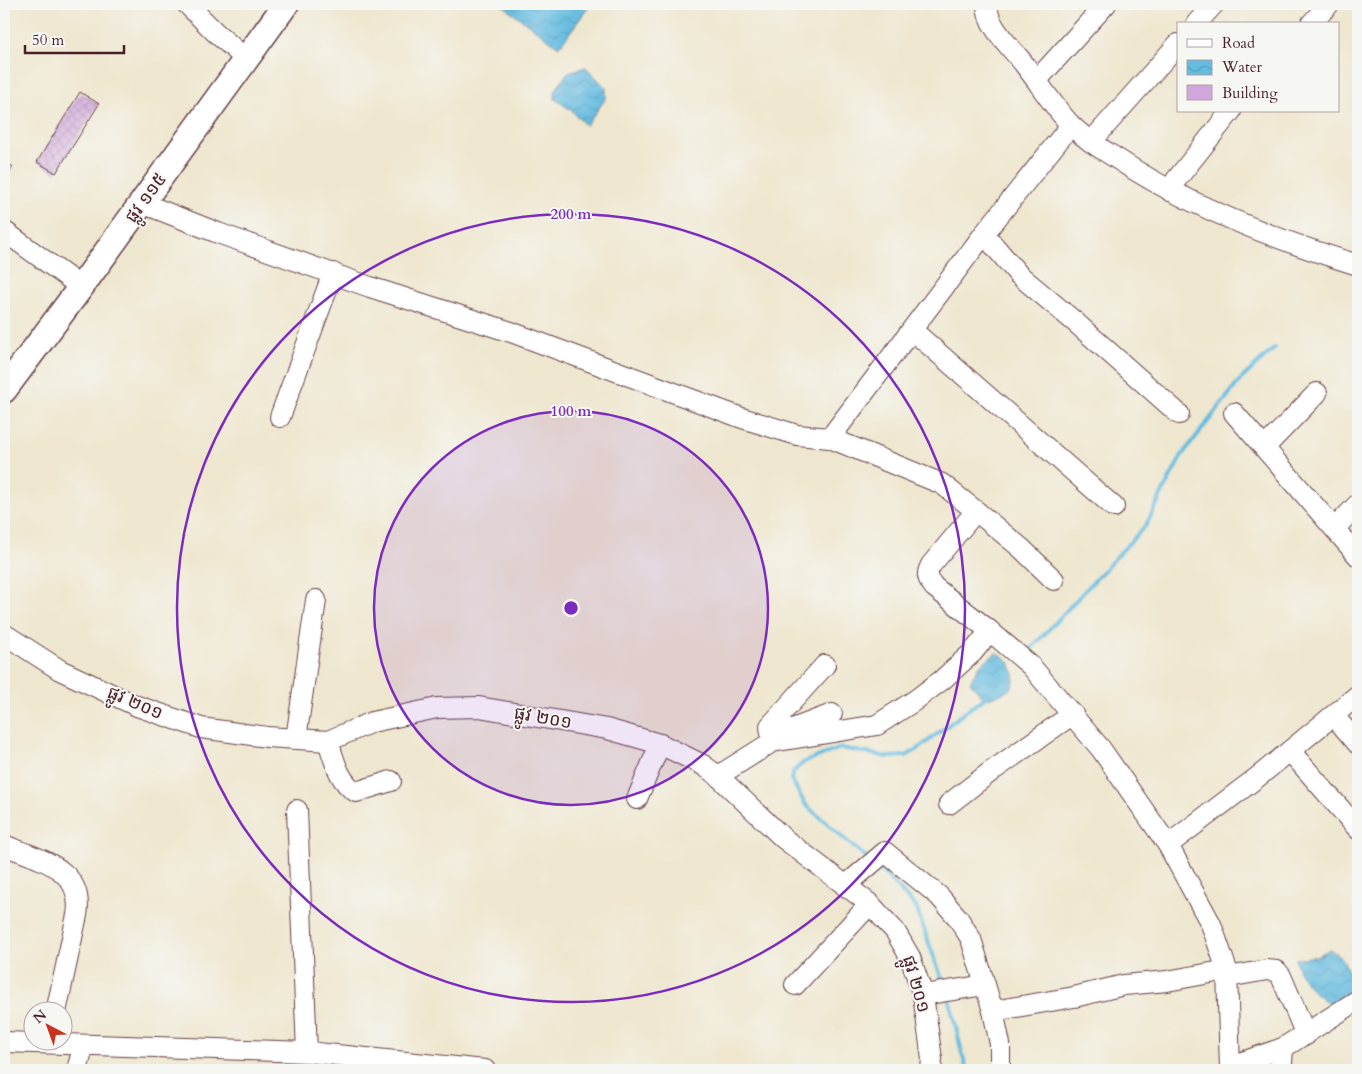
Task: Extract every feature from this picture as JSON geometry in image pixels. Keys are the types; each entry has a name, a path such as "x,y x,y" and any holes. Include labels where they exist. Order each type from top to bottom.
{"main road":[{"name":"ផ្លូវ ១១៥","path":"7,378 81,287 286,4"}],"street":[{"path":"187,4 246,59"},
{"path":"987,4 987,10 995,27 1037,80 1055,107 1071,125 1092,142 1133,169 1170,190 1214,211 1306,249 1358,265"},
{"path":"1037,80 1106,4"},
{"path":"1198,22 1214,4"},
{"path":"1313,22 1329,4"},
{"path":"1092,142 1177,45"},
{"path":"1170,190 1230,112"},
{"path":"830,438 984,234 1071,125"},
{"path":"142,203 333,274 511,332 742,418 797,435 830,438 942,484 1022,548 1054,580"},
{"path":"4,231 81,287"},
{"path":"984,234 1019,275 1179,414"},
{"path":"280,416 333,274"},
{"path":"912,330 1114,507"},
{"path":"1265,447 1317,393"},
{"path":"1234,413 1358,556"},
{"path":"1335,528 1358,504"},
{"path":"976,511 932,565 927,578 934,587 1022,658 1073,714 1102,749 1168,845 1211,924 1228,973 1230,1068 1284,1063 1306,1035 1358,1000"},
{"path":"296,740 316,600"},
{"path":"772,739 877,724 914,701 942,680 973,652 990,631"},
{"name":"ផ្លូវ ២០១","path":"4,634 60,670 137,706 200,728 296,740 328,741 372,722 437,708 479,707 607,729 660,744 703,765 718,776 783,838 870,904 896,931 910,957 923,995 932,1059 931,1070"},
{"path":"772,739 770,726 774,720 825,665"},
{"path":"1168,845 1290,751 1358,695"},
{"path":"718,776 772,739 832,714"},
{"path":"949,804 989,773 1073,714"},
{"path":"1334,716 1358,744"},
{"path":"328,741 337,769 351,789 356,792 391,781"},
{"path":"638,799 660,744"},
{"path":"1290,751 1358,829"},
{"path":"297,810 307,1052"},
{"path":"4,845 54,865 73,884 78,895 77,915 58,1002"},
{"path":"845,886 885,852 939,896 958,918 971,939 993,1011 1000,1044 1000,1070"},
{"path":"795,985 870,904"},
{"path":"993,1011 1074,997 1124,985 1267,970 1276,971 1281,976 1306,1035"},
{"path":"923,995 985,985"},
{"path":"4,1042 22,1042"},
{"path":"72,1044 307,1052 334,1062 485,1070"},
{"path":"78,1070 84,1045"}],"water":[{"path":"501,4 591,4 559,47"},
{"path":"586,67 606,88 606,98 586,126 571,110 555,99 555,91 568,72"},
{"path":"996,653 1004,657 1011,665 1014,681 1008,690 985,699 970,682 980,665"},
{"path":"1330,949 1343,959 1353,984 1350,994 1330,1004 1318,995 1304,980 1295,959 1317,956"}],"building":[{"path":"80,92 99,104 56,173 37,162"},
{"path":"4,160 13,167 4,178"}],"waterway":[{"path":"1026,654 1146,525 1182,455 1241,379 1275,348"},
{"path":"867,858 805,804 791,779 794,771 804,762 841,748 888,757 906,756 988,696"},
{"path":"877,866 916,907 944,985"},
{"path":"948,997 967,1070"}]}
